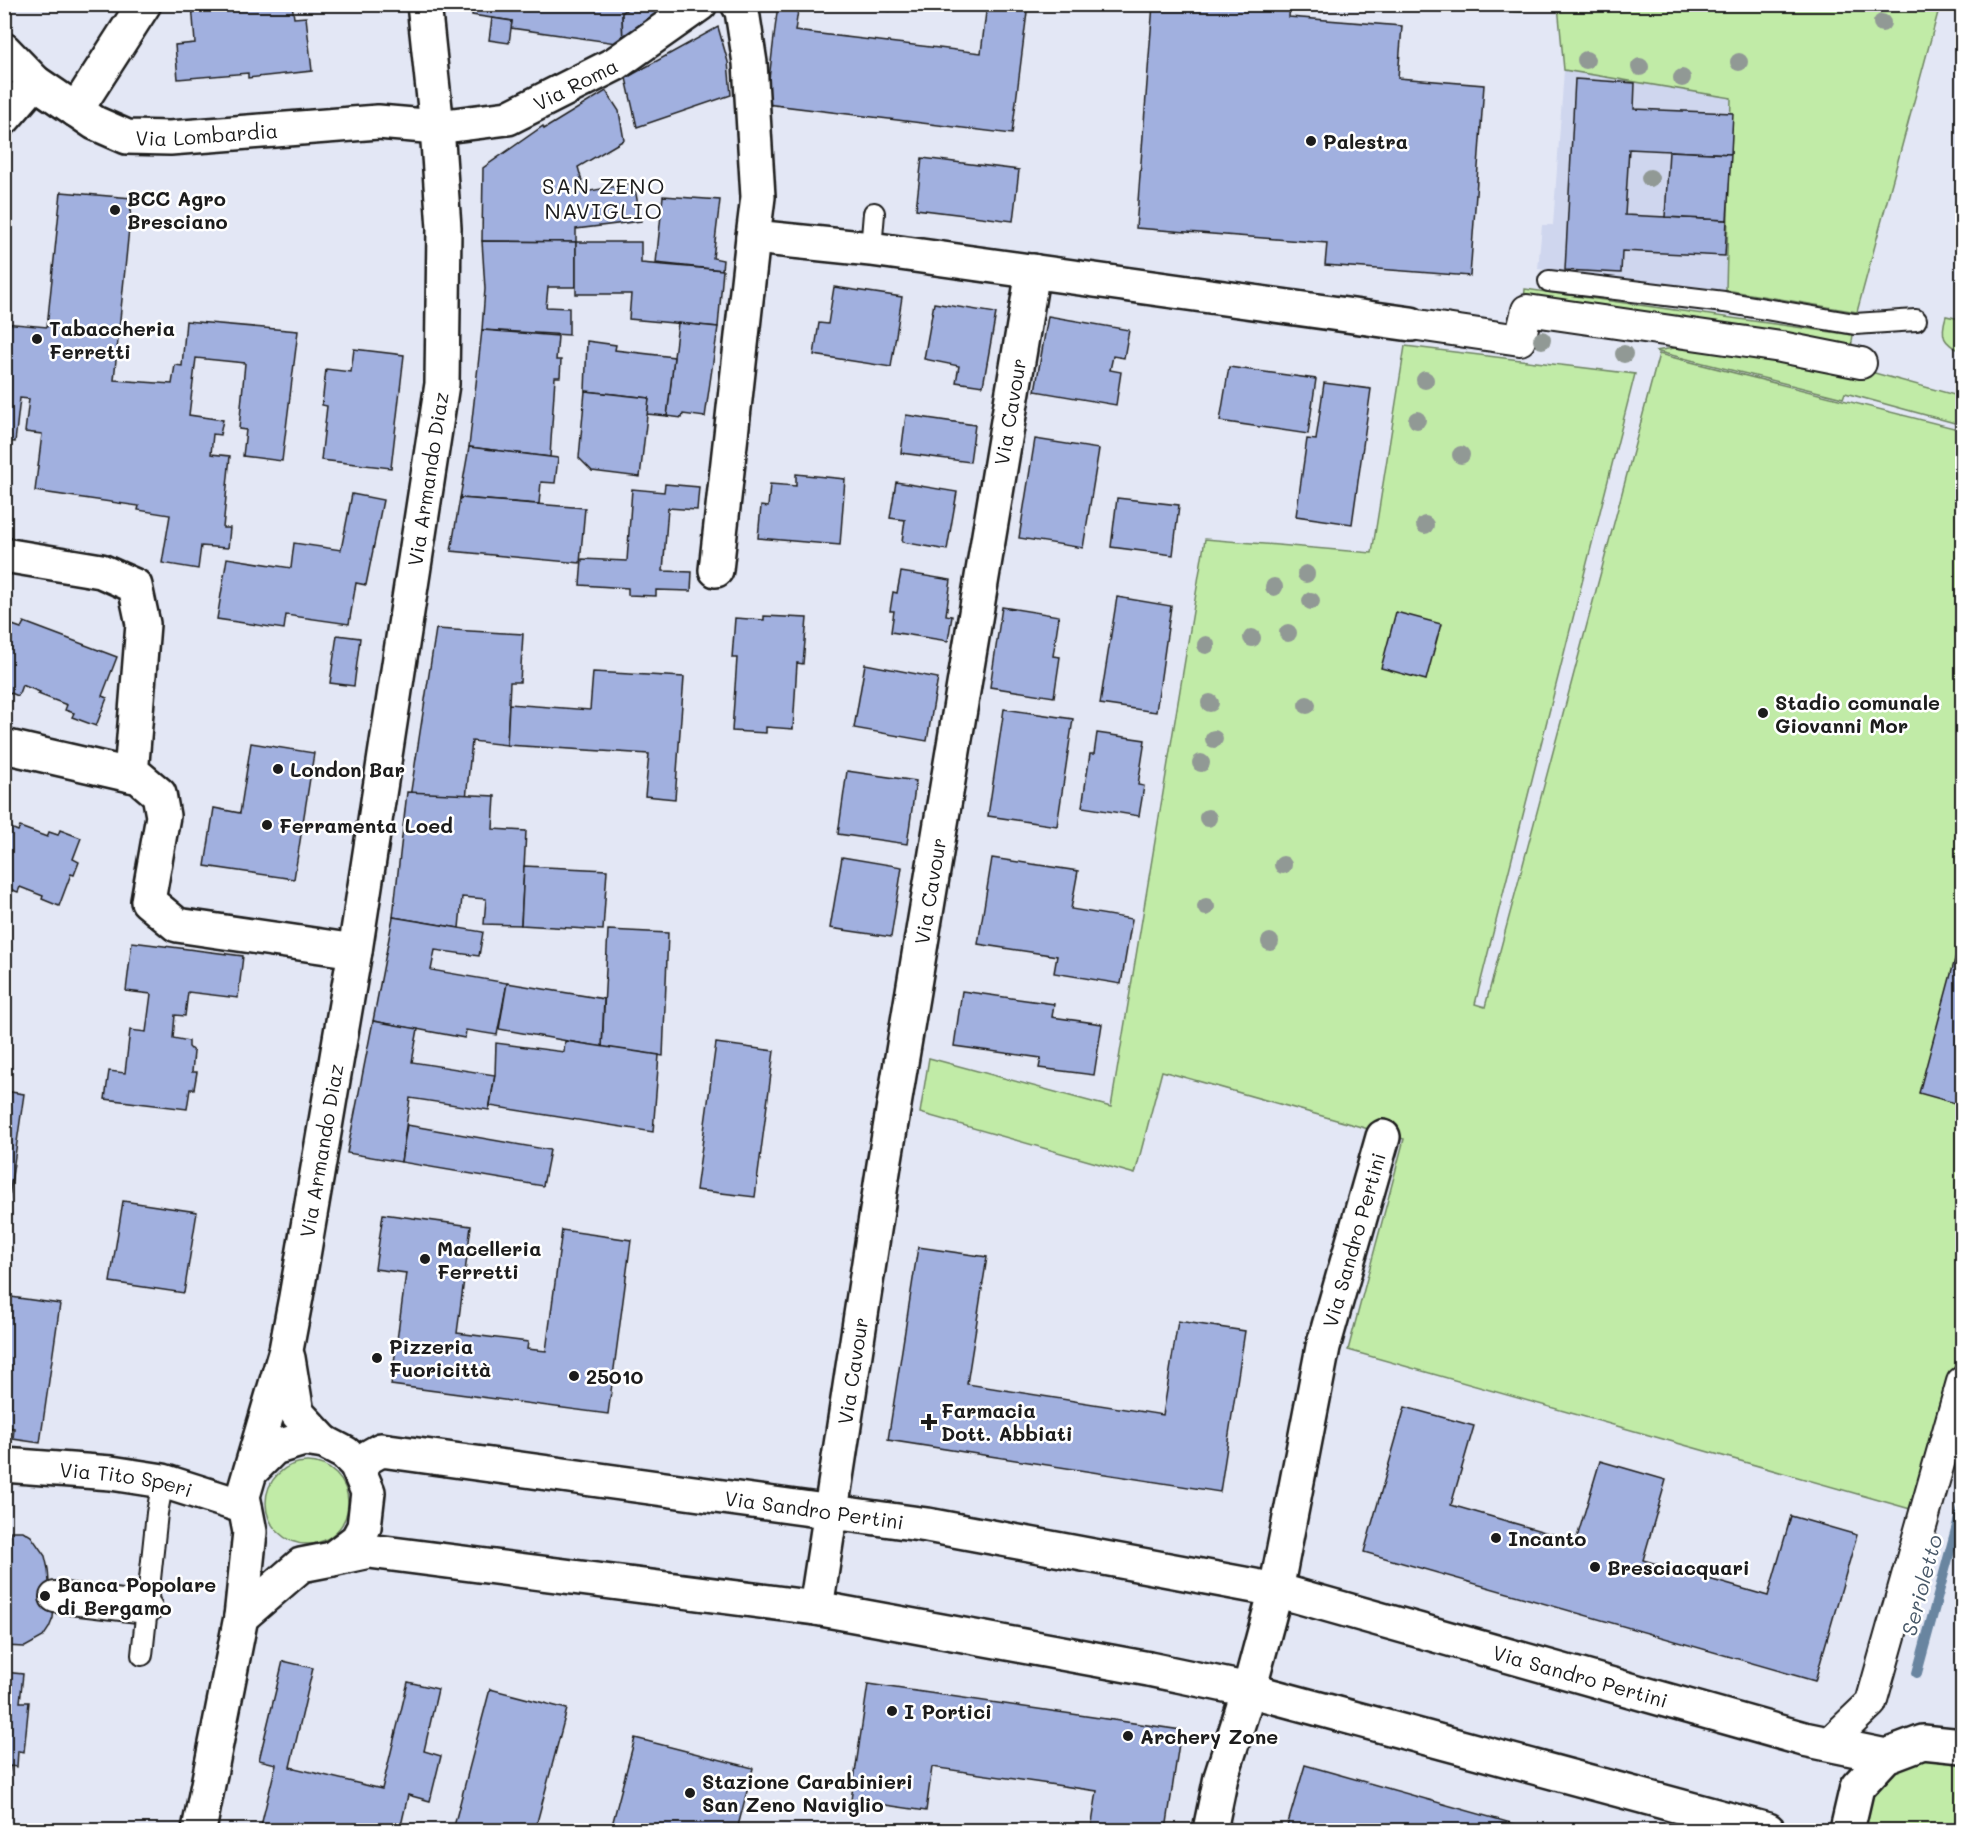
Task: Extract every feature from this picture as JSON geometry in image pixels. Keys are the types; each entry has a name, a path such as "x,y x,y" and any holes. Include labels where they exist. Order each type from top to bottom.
{"street":[{"path":"76,110 144,4"},
{"name":"Via Armando Diaz","path":"199,1830 241,1617 248,1519 243,1496 286,1350 355,951 442,384 444,228 437,127 424,4"},
{"name":"Via Roma","path":"437,127 508,118 615,64 700,4"},
{"path":"716,570 758,197 750,63 742,11 738,4"},
{"name":"Via Lombardia","path":"4,50 34,82 95,123 127,137 170,138 378,122 437,127"},
{"path":"5,123 34,82"},
{"path":"753,237 871,249 1520,340 1527,310 1781,347 1861,363"},
{"name":"Via Cavour","path":"816,1608 918,962 1033,271"},
{"path":"4,555 101,571 135,586 143,624 131,775"},
{"path":"4,746 139,777 159,794 163,816 148,901 177,925 355,951"},
{"name":"Via Sandro Pertini","path":"1210,1830 1221,1777 1249,1690 1276,1590 1323,1347 1383,1137"},
{"name":"Via Armando Diaz","path":"286,1350 297,1413 324,1442"},
{"path":"1827,1745 1871,1703 1962,1382"},
{"name":"Via Armando Diaz","path":"252,1470 274,1448 304,1439 324,1442 345,1453 356,1464"},
{"name":"Via Sandro Pertini","path":"356,1464 381,1450 830,1511 927,1525 1276,1590 1827,1745 1886,1756"},
{"path":"241,1617 316,1562 357,1540 364,1527 368,1492 356,1464"},
{"name":"Via Tito Speri","path":"4,1465 111,1473 163,1481 248,1519"},
{"path":"248,1519 266,1551 316,1562 369,1551 816,1608 1149,1669 1249,1690 1768,1830"},
{"path":"55,1597 147,1608"},
{"path":"1847,1830 1857,1787 1886,1756 1923,1742 1962,1746"}],"lane":[{"path":"871,249 874,213"},
{"path":"1549,281 1725,302 1855,324 1916,320"},
{"path":"142,1654 157,1513 163,1481"}],"shaded area":[{"path":"1564,70 1731,98 1726,290 1538,269 1542,225 1553,225"}],"green space":[{"path":"1521,4 1521,12 1418,5"},
{"path":"1558,5 1940,5 1857,312 1726,290 1731,98 1564,70"},
{"path":"1525,289 1853,335 1851,348 1524,302"},
{"path":"1962,309 1962,351 1947,342 1943,329 1946,316 1960,319"},
{"name":"Stadio comunale Giovanni Mor","path":"1405,346 1635,374 1475,1004 1485,1007 1659,354 1962,430 1962,1340 1914,1510 1348,1350 1404,1139 1162,1071 1135,1174 920,1113 929,1058 1111,1107 1205,539 1372,553"},
{"path":"1674,348 1849,366 1962,397 1962,425 1845,393 1843,398 1655,351"},
{"path":"307,1462 323,1465 336,1474 345,1487 348,1503 345,1519 336,1532 323,1541 307,1544 291,1541 278,1532 269,1519 266,1503 269,1487 278,1474 291,1465"},
{"path":"1932,1755 1956,1759 1962,1763 1962,1830 1859,1830 1862,1809 1888,1770"}],"building":[{"path":"192,4 292,4 294,18 306,17 312,71 248,78 248,73 178,79 175,45 195,43"},
{"path":"473,4 633,4 622,13 623,44 511,28 512,21 472,15"},
{"path":"633,4 675,4 623,44 622,13"},
{"path":"778,4 799,4 795,31 981,53 987,4 1028,4 1012,134 766,104"},
{"path":"845,4 891,4 890,11"},
{"name":"Palestra","path":"1153,4 1290,4 1289,17 1402,26 1398,78 1484,85 1470,276 1325,265 1327,243 1136,228"},
{"path":"492,18 512,21 509,43 489,40"},
{"path":"718,27 728,62 731,95 637,127 626,78"},
{"path":"1575,79 1635,83 1634,109 1733,113 1731,154 1629,149 1625,215 1727,220 1725,256 1622,251 1621,273 1565,270"},
{"path":"606,91 619,111 624,140 578,167 585,192 634,183 641,221 576,229 576,242 482,241 483,168 543,126 544,129"},
{"path":"1669,151 1731,154 1727,220 1665,217"},
{"path":"922,158 1019,170 1013,221 916,209"},
{"path":"61,192 132,198 114,380 172,384 175,365 182,366 186,321 298,331 282,461 243,456 246,430 239,429 245,363 196,358 189,415 223,420 220,435 213,434 211,454 230,456 223,528 230,528 228,548 201,546 198,569 162,563 170,515 138,510 139,506 35,491 42,434 25,432 29,399 20,398 15,442 4,441 4,323 47,327"},
{"path":"663,196 720,200 713,258 723,260 722,270 656,263"},
{"path":"482,241 576,242 576,287 548,287 546,307 569,308 569,335 482,330 485,289"},
{"path":"576,242 641,242 641,263 723,270 718,327 629,319 631,294 576,294"},
{"path":"834,287 902,297 891,367 814,355 819,323 828,324"},
{"path":"934,303 996,313 983,386 956,382 959,366 924,359"},
{"path":"1048,316 1129,330 1124,358 1113,356 1110,370 1121,372 1116,405 1035,391"},
{"path":"678,323 718,327 705,417 683,414 682,418 667,416"},
{"path":"482,330 558,336 556,360 561,360 560,377 555,377 550,457 469,447"},
{"path":"587,341 616,345 615,350 674,357 667,416 647,414 649,398 585,391"},
{"path":"354,349 404,355 391,468 321,460 327,406 322,405 326,369 351,372"},
{"path":"1229,367 1316,379 1308,434 1220,421"},
{"path":"1324,383 1371,389 1352,524 1296,516 1307,439 1316,440"},
{"path":"585,391 649,398 640,477 592,471 579,458"},
{"path":"906,415 975,425 970,462 901,453"},
{"path":"1035,439 1099,449 1083,548 1019,538"},
{"path":"469,447 558,458 555,483 541,482 539,504 460,498"},
{"path":"796,474 845,479 840,545 758,538 761,506 768,507 770,484 796,486"},
{"path":"896,482 957,492 947,550 902,542 905,520 890,518"},
{"path":"665,484 699,487 697,510 668,508 663,571 692,572 691,591 656,590 656,596 628,595 628,588 580,585 582,559 627,561 632,489 664,492"},
{"path":"352,494 383,500 366,585 356,583 349,624 286,615 284,629 217,619 227,558 291,568 294,543 341,550"},
{"path":"460,498 585,508 580,563 451,551"},
{"path":"1117,498 1179,505 1173,555 1111,547"},
{"path":"901,572 951,580 946,615 952,616 948,641 891,632 894,611 890,611 893,592 897,593"},
{"path":"1117,597 1171,606 1156,712 1100,704"},
{"path":"1002,607 1059,616 1053,656 1060,657 1054,697 990,687"},
{"path":"1396,612 1441,624 1426,680 1381,668"},
{"path":"764,616 807,618 803,664 797,663 793,729 766,727 766,733 732,731 737,658 732,658 735,618 764,620"},
{"path":"4,622 21,628 24,622 117,657 102,696 107,698 96,726 72,717 74,713 65,710 67,705 38,694 40,692 22,685 18,696 4,690"},
{"path":"436,629 523,634 520,682 510,682 507,745 472,741 466,799 410,797"},
{"path":"337,635 360,638 354,686 330,683"},
{"path":"865,664 938,678 927,741 854,728"},
{"path":"593,672 684,677 675,799 645,796 649,754 507,745 509,704 590,710"},
{"path":"1004,709 1073,719 1057,826 988,816"},
{"path":"1097,733 1145,740 1138,785 1144,786 1139,816 1082,807 1090,754 1094,754"},
{"path":"251,743 314,753 294,879 205,866 214,808 240,813"},
{"path":"847,771 916,781 907,844 838,834"},
{"path":"407,792 495,796 493,829 526,831 521,925 484,924 486,899 462,897 459,928 393,917"},
{"path":"4,825 18,831 20,827 47,837 49,832 58,835 60,830 81,838 73,859 79,862 74,875 71,874 59,906 42,899 43,896 20,887 18,892 4,887"},
{"path":"842,857 902,867 891,937 830,928"},
{"path":"992,858 1078,871 1071,909 1132,919 1121,984 1054,973 1057,956 978,944"},
{"path":"524,866 607,870 603,930 521,925"},
{"path":"393,917 483,932 479,956 435,950 431,970 507,983 497,1035 466,1030 465,1038 373,1021"},
{"path":"608,930 668,933 663,1056 602,1047"},
{"path":"1962,933 1962,1105 1919,1093"},
{"path":"132,942 243,956 238,998 188,992 185,1016 175,1015 173,1038 189,1041 189,1047 194,1052 192,1072 197,1072 194,1089 190,1089 187,1109 105,1099 109,1071 125,1073 130,1030 146,1032 151,994 126,991"},
{"path":"507,983 604,999 602,1047 499,1029"},
{"path":"962,991 1054,1004 1052,1017 1102,1024 1094,1075 1039,1068 1041,1058 954,1046"},
{"path":"373,1021 418,1029 412,1062 495,1075 489,1110 410,1098 401,1162 347,1153"},
{"path":"565,1041 659,1055 653,1132 490,1106 495,1075 496,1043 564,1052"},
{"path":"716,1043 774,1051 755,1197 696,1190"},
{"path":"4,1091 24,1094 6,1218 4,1217"},
{"path":"407,1125 550,1150 543,1186 401,1162"},
{"path":"123,1201 197,1212 184,1293 110,1282"},
{"path":"383,1214 471,1226 457,1333 528,1342 527,1349 546,1351 562,1230 631,1240 608,1414 391,1385 406,1273 375,1269"},
{"path":"918,1247 987,1257 967,1384 1163,1415 1178,1321 1245,1331 1220,1492 888,1440"},
{"path":"4,1296 60,1304 40,1443 13,1439 14,1428 4,1427"},
{"path":"1405,1407 1474,1426 1451,1505 1576,1541 1600,1461 1666,1480 1643,1560 1768,1596 1791,1516 1857,1535 1815,1681 1364,1552"},
{"path":"11,1531 23,1531 31,1536 45,1556 49,1582 56,1582 53,1618 49,1628 43,1637 25,1647 4,1646 4,1535 10,1536"},
{"path":"283,1661 313,1668 290,1767 382,1789 408,1682 438,1689 424,1751 441,1756 430,1801 408,1795 400,1830 260,1830 276,1764 259,1760"},
{"path":"4,1672 23,1674 20,1702 29,1702 24,1752 18,1751 17,1767 10,1766 4,1820"},
{"path":"868,1684 1181,1730 1166,1830 1091,1830 1097,1791 932,1767 926,1811 851,1800"},
{"path":"490,1689 567,1709 535,1830 453,1830"},
{"path":"635,1738 753,1768 737,1830 611,1829"},
{"path":"1305,1765 1536,1830 1286,1830"}],"waterway":[{"name":"Serioletto","path":"1917,1673 1962,1507"}],"place":[{"name":"Palestra","path":"1311,141"},
{"name":"BCC Agro Bresciano","path":"115,210"},
{"name":"Tabaccheria Ferretti","path":"37,339"},
{"name":"Stadio comunale Giovanni Mor","path":"1763,713"},
{"name":"London Bar","path":"278,769"},
{"name":"Ferramenta Loed","path":"267,825"},
{"name":"Macelleria Ferretti","path":"425,1259"},
{"name":"Pizzeria Fuoricittà","path":"377,1358"},
{"name":"25010","path":"574,1376"},
{"name":"Farmacia Dott. Abbiati","path":"929,1422"},
{"name":"Incanto","path":"1496,1538"},
{"name":"Bresciacquari","path":"1595,1567"},
{"name":"Banca Popolare di Bergamo","path":"45,1596"},
{"name":"I Portici","path":"892,1711"},
{"name":"Archery Zone","path":"1128,1736"},
{"name":"Stazione Carabinieri San Zeno Naviglio","path":"690,1793"}],"district":[{"name":"SAN ZENO NAVIGLIO","path":"604,198"}]}
